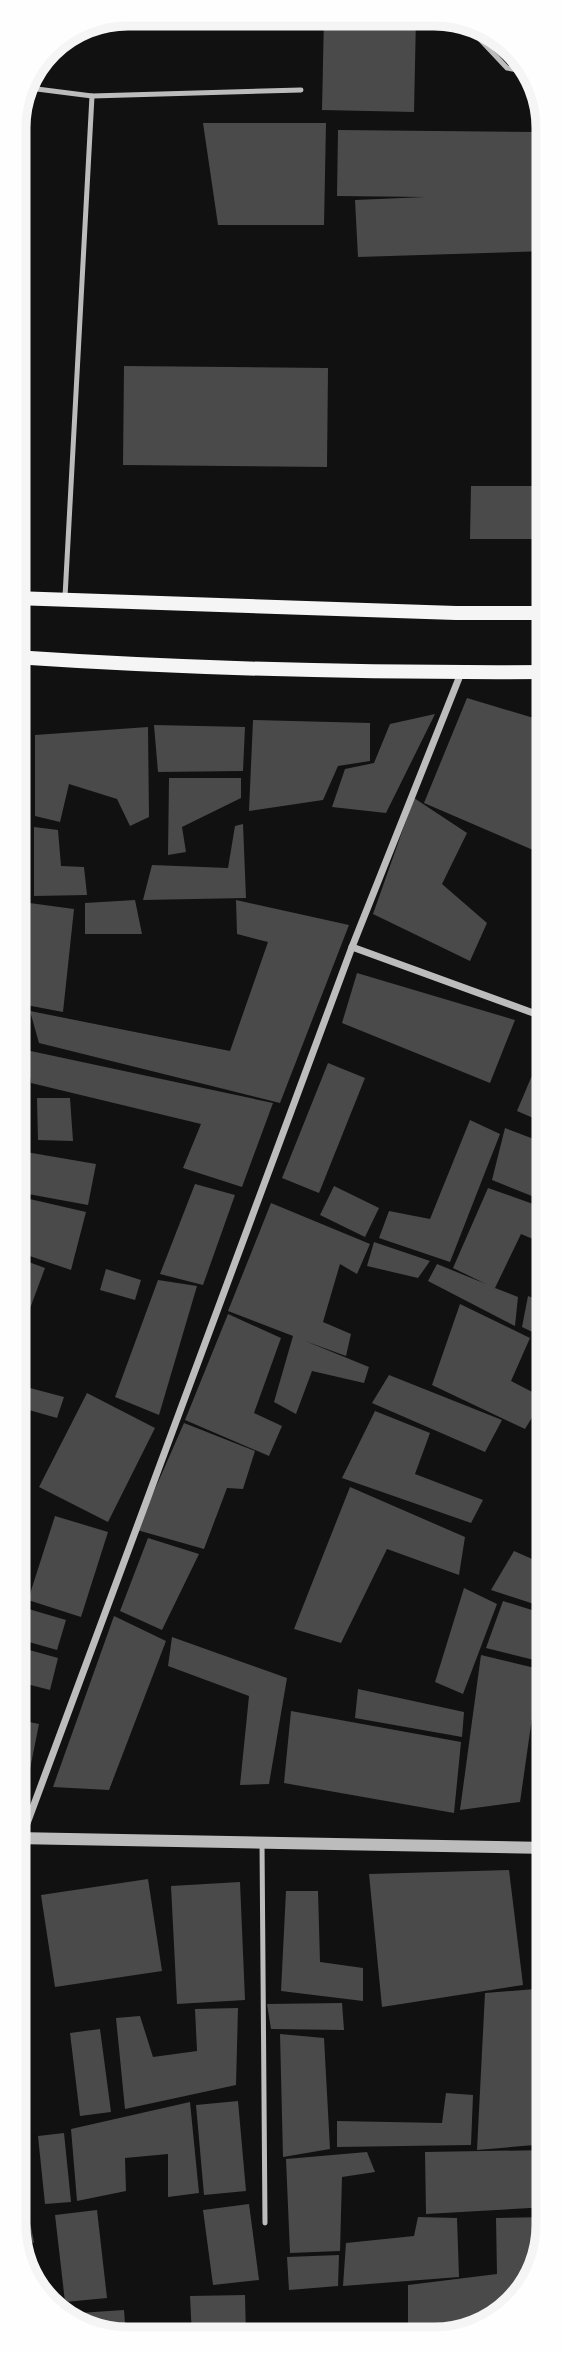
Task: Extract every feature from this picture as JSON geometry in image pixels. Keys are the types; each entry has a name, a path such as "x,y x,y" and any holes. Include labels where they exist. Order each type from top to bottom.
{"main road":[{"path":"26,598 456,613 536,613"},
{"path":"26,658 200,666 461,673 536,672"}],"street":[{"path":"26,1819 352,947 461,673"},
{"path":"352,947 536,1014"},
{"path":"26,1838 536,1848"}],"lane":[{"path":"478,37 507,68 517,70"},
{"path":"35,89 92,96 301,90"},
{"path":"65,600 92,96"},
{"path":"262,1842 265,2223"}],"building":[{"path":"324,26 416,26 414,112 322,110"},
{"path":"203,123 326,123 324,225 218,225"},
{"path":"338,130 536,132 536,251 358,257 355,200 425,197 337,196"},
{"path":"124,366 328,368 327,467 123,465"},
{"path":"471,486 536,486 536,539 470,539"},
{"path":"467,698 536,719 536,851 424,803"},
{"path":"435,714 386,813 332,807 345,769 374,763 390,724"},
{"path":"253,720 370,723 370,761 338,766 323,800 249,811"},
{"path":"154,725 245,727 243,771 158,772"},
{"path":"148,727 149,817 130,826 117,799 69,784 60,822 35,816 35,735"},
{"path":"169,778 241,778 241,798 182,827 186,852 168,855"},
{"path":"414,798 467,833 442,884 487,923 470,961 373,914"},
{"path":"243,824 246,898 143,900 152,865 228,868 235,826"},
{"path":"34,827 58,830 61,866 84,867 87,895 34,896"},
{"path":"135,900 142,934 85,934 85,903"},
{"path":"236,900 349,925 280,1103 39,1043 30,1011 230,1051 268,942 237,934"},
{"path":"26,903 74,909 63,1012 26,1005"},
{"path":"357,973 515,1020 490,1083 342,1023"},
{"path":"26,1050 273,1103 242,1187 183,1168 201,1124 31,1083"},
{"path":"328,1063 365,1078 319,1193 282,1178"},
{"path":"536,1066 536,1119 517,1111"},
{"path":"37,1098 70,1098 73,1141 38,1140"},
{"path":"470,1120 500,1134 450,1262 379,1238 389,1211 430,1219"},
{"path":"505,1128 536,1140 536,1198 492,1180"},
{"path":"26,1152 96,1164 88,1205 28,1194"},
{"path":"195,1184 235,1195 203,1285 160,1274"},
{"path":"334,1186 379,1208 365,1237 320,1215"},
{"path":"488,1188 536,1205 536,1240 521,1234 495,1288 518,1297 515,1326 428,1281 437,1264 486,1284 453,1268"},
{"path":"26,1198 86,1212 71,1270 26,1255"},
{"path":"271,1203 370,1244 357,1274 340,1264 323,1322 351,1334 346,1356 305,1341 369,1367 364,1383 312,1371 296,1414 274,1402 293,1336 228,1311"},
{"path":"374,1242 430,1261 418,1278 367,1266"},
{"path":"26,1261 45,1268 26,1319"},
{"path":"106,1269 141,1280 135,1300 100,1290"},
{"path":"158,1280 197,1286 159,1415 115,1397"},
{"path":"528,1296 536,1299 536,1334 522,1327"},
{"path":"460,1304 530,1338 511,1381 536,1394 536,1411 525,1429 432,1385"},
{"path":"228,1314 281,1338 254,1413 282,1426 269,1456 185,1420"},
{"path":"389,1375 502,1420 485,1452 372,1403"},
{"path":"26,1387 64,1397 57,1418 26,1409"},
{"path":"87,1393 155,1428 108,1522 39,1487"},
{"path":"375,1411 430,1433 415,1474 483,1500 471,1523 342,1478"},
{"path":"184,1423 255,1451 243,1489 227,1488 204,1549 137,1530"},
{"path":"350,1487 465,1537 459,1575 387,1549 341,1643 294,1629"},
{"path":"55,1516 108,1532 81,1617 28,1600"},
{"path":"148,1538 199,1554 162,1630 120,1611"},
{"path":"514,1551 536,1561 536,1605 491,1590"},
{"path":"464,1588 497,1604 463,1694 435,1682"},
{"path":"503,1601 536,1611 536,1660 486,1648"},
{"path":"26,1608 66,1620 57,1650 26,1641"},
{"path":"114,1616 166,1641 109,1790 53,1787"},
{"path":"172,1637 287,1678 269,1784 240,1785 249,1696 168,1666"},
{"path":"26,1649 58,1658 50,1690 26,1684"},
{"path":"481,1655 536,1668 536,1690 520,1802 460,1810"},
{"path":"358,1689 464,1712 462,1737 355,1718"},
{"path":"291,1711 461,1742 454,1813 284,1783"},
{"path":"26,1721 39,1724 26,1789"},
{"path":"509,1870 523,1985 382,2007 369,1874"},
{"path":"148,1879 162,1971 55,1987 41,1895"},
{"path":"240,1882 245,2000 177,2004 171,1886"},
{"path":"286,1891 318,1891 320,1962 363,1968 363,2001 281,1991"},
{"path":"536,1989 536,2145 477,2150 485,1993"},
{"path":"342,2003 344,2030 271,2029 267,2004"},
{"path":"238,2008 236,2085 125,2109 116,2018 140,2016 153,2057 197,2051 195,2009"},
{"path":"100,2029 111,2112 80,2116 70,2033"},
{"path":"280,2034 324,2038 330,2149 283,2157"},
{"path":"446,2093 473,2095 471,2145 337,2147 337,2121 442,2123"},
{"path":"238,2101 246,2191 204,2195 196,2105"},
{"path":"190,2102 199,2193 168,2197 168,2154 125,2158 126,2191 77,2201 71,2129"},
{"path":"64,2133 71,2202 45,2204 38,2136"},
{"path":"536,2150 536,2208 426,2214 425,2152"},
{"path":"367,2152 375,2172 342,2177 340,2251 290,2253 286,2159"},
{"path":"249,2204 259,2280 213,2285 203,2210"},
{"path":"97,2210 107,2298 65,2302 55,2215"},
{"path":"26,2212 34,2242 29,2247 27,2238"},
{"path":"418,2217 457,2218 459,2277 343,2286 346,2243 414,2236"},
{"path":"536,2217 534,2245 519,2281 496,2306 467,2321 447,2326 408,2327 408,2285 497,2274 496,2218"},
{"path":"339,2255 338,2286 289,2290 287,2257"},
{"path":"245,2295 246,2327 192,2327 190,2296"},
{"path":"124,2310 125,2327 108,2325 77,2313"}]}
